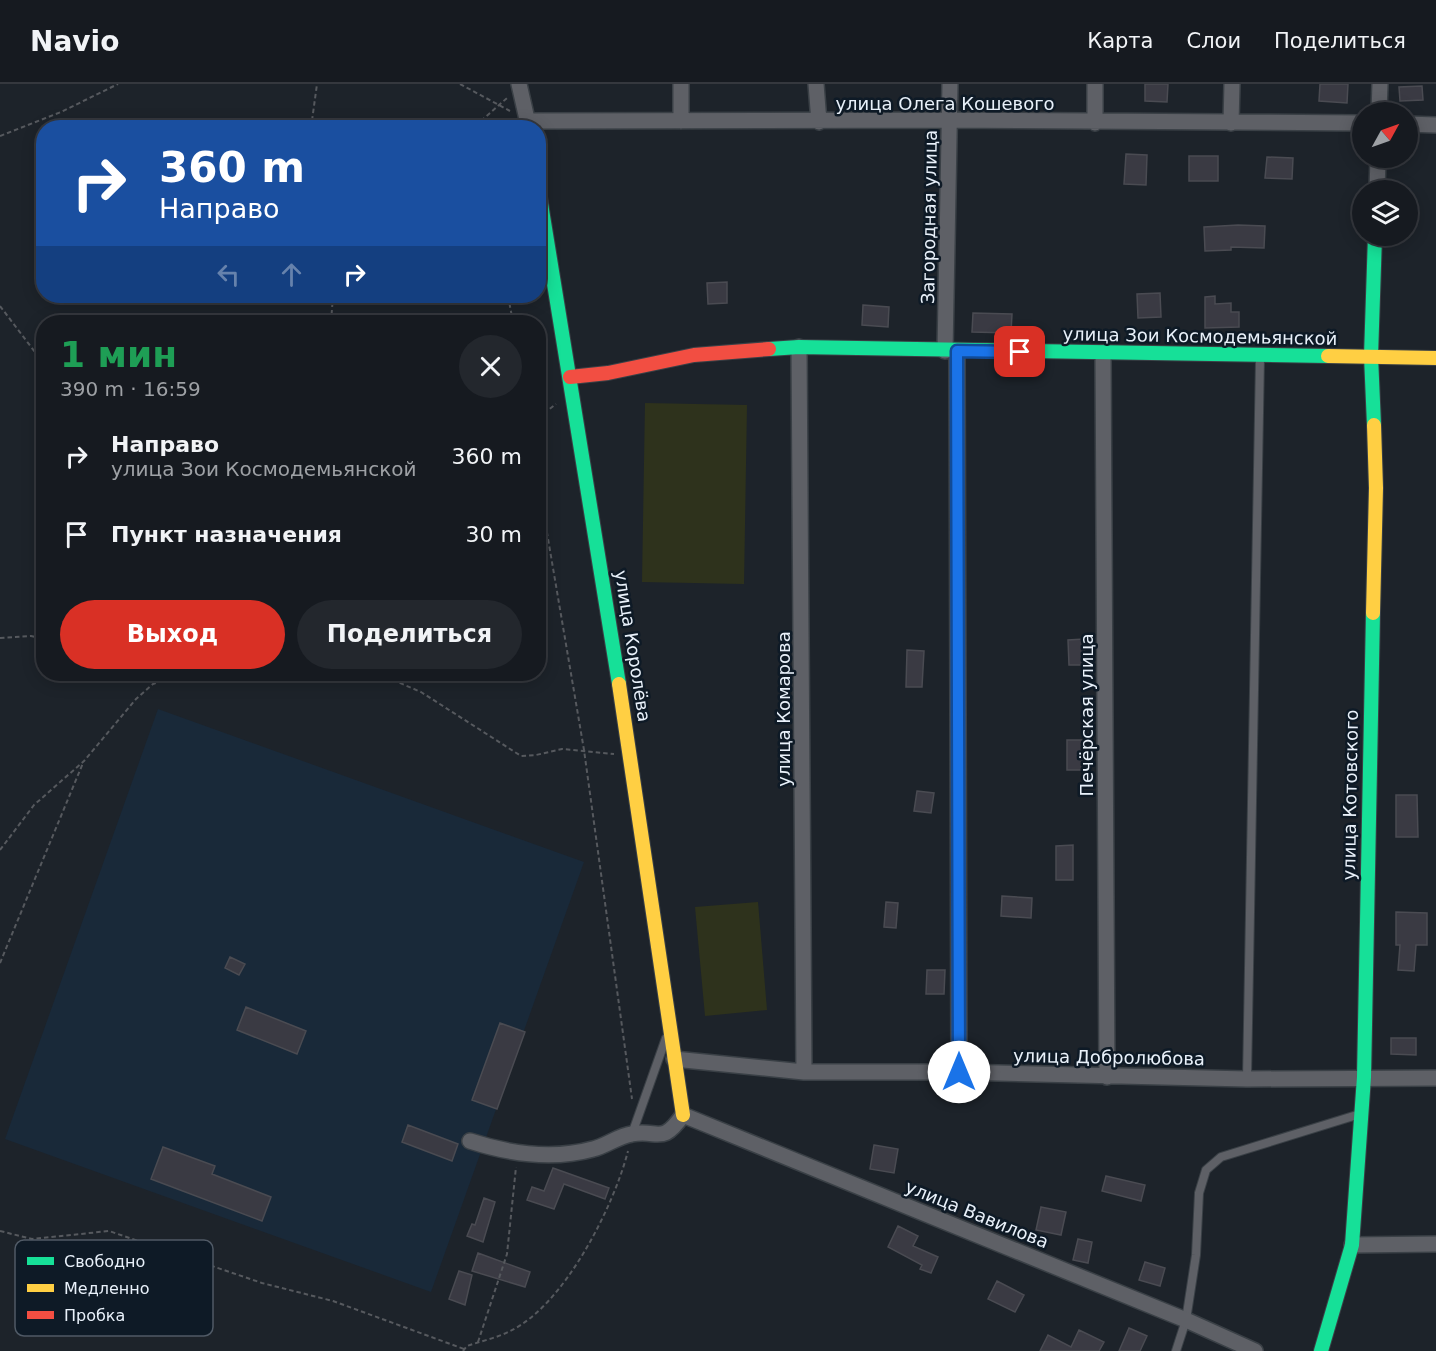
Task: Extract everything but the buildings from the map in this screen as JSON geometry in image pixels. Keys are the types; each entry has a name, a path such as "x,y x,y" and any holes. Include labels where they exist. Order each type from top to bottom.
{"street":[{"path":"681,84 681,121"},
{"path":"816,84 819,122"},
{"name":"Загородная улица","path":"950,84 951,351"},
{"path":"1095,84 1095,123"},
{"path":"1231,123 1232,84"},
{"path":"1379,102 1380,84"},
{"path":"520,85 528,120"},
{"name":"улица Олега Кошевого","path":"546,124 950,120 1095,123 1352,123"},
{"path":"1418,125 1436,126"},
{"name":"улица Королёва","path":"546,233 631,755 683,1115"},
{"name":"улица Котовского","path":"1321,1351 1352,1245 1364,1077 1376,488 1371,356 1375,246"},
{"name":"улица Зои Космодемьянской","path":"570,377 608,373 693,355 799,347 1436,358"},
{"name":"улица Комарова","path":"799,347 804,1072"},
{"path":"951,351 959,1072"},
{"name":"Печёрская улица","path":"1103,352 1107,1077"},
{"name":"улица Добролюбова","path":"674,1059 804,1072 959,1072 1247,1079 1436,1078"},
{"path":"470,1141 544,1156 570,1154 594,1149 634,1127 665,1133 672,1129 683,1115"},
{"name":"улица Вавилова","path":"683,1115 1186,1320 1255,1351"},
{"path":"1352,1245 1436,1244"}],"lane":[{"path":"1247,1079 1260,354"},
{"path":"634,1127 669,1029"},
{"path":"1176,1351 1186,1320 1196,1255 1199,1193 1206,1170 1221,1157 1361,1114"}],"path":[{"path":"40,120 118,84"},
{"path":"312,120 316,84"},
{"path":"460,84 523,120"},
{"path":"482,120 520,85"},
{"path":"0,136 36,122"},
{"path":"0,306 36,353"},
{"path":"213,1266 262,1283 333,1301 463,1350 478,1342 512,1331 552,1299 588,1243 620,1181 634,1127 584,750 546,527"},
{"path":"0,638 36,637"},
{"path":"0,850 34,805 84,761 136,699 153,684 161,681"},
{"path":"395,681 421,692 521,756 562,749 631,755"},
{"path":"0,963 84,761"},
{"path":"478,1342 507,1254 517,1152"},
{"path":"0,1231 32,1239 109,1231 135,1240"}],"shaded area":[{"path":"158,709 584,862 431,1292 5,1139"}],"green space":[{"path":"645,403 747,405 744,584 642,582"},
{"path":"758,902 767,1010 705,1016 695,907"}],"traffic: fast":[{"path":"546,234 619,684"},
{"path":"1374,425 1371,356 1375,246"},
{"path":"769,349 799,347 1328,356"},
{"path":"1321,1351 1352,1245 1364,1077 1373,613"}],"traffic: slow":[{"path":"1328,356 1436,358"},
{"path":"1373,613 1376,488 1374,425"},
{"path":"619,684 683,1115"}],"traffic: jam":[{"path":"570,377 608,373 694,355 769,349"}],"route":[{"path":"959,1072 957,351 1020,352"}]}
